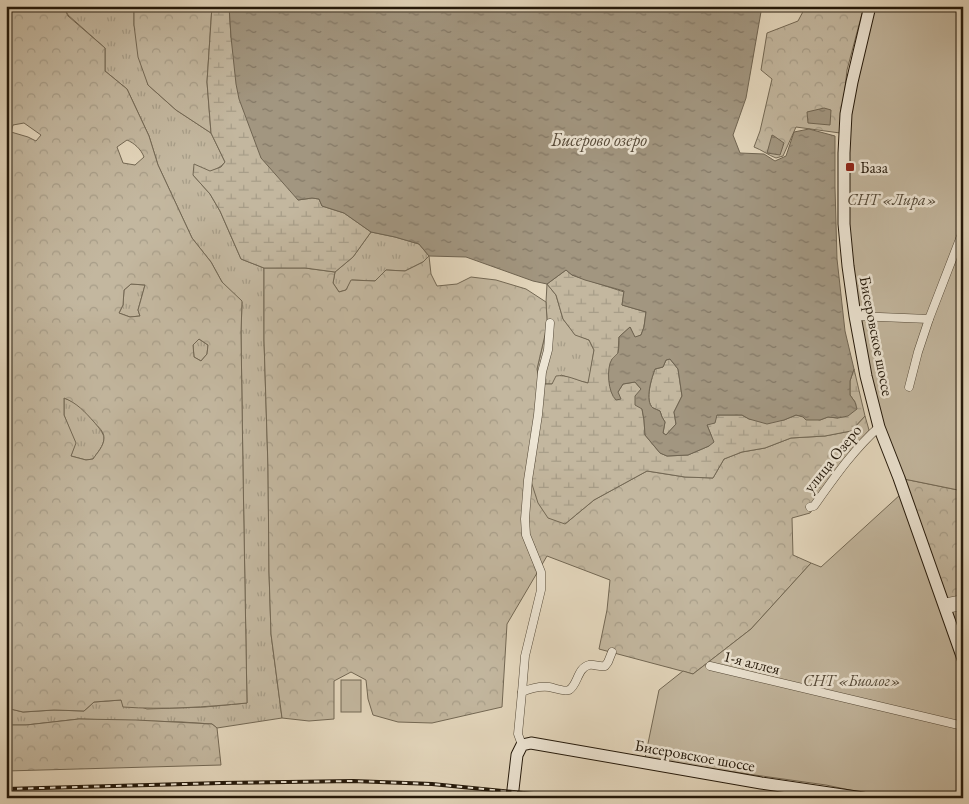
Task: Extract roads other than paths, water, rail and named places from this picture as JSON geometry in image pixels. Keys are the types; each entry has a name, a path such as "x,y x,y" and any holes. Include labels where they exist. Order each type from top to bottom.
{"main road":[{"name":"Бисеровское шоссе","path":"870,6 846,114 844,153 844,224 855,316 866,376 879,427 963,659"},
{"name":"Бисеровское шоссе","path":"522,745 539,744 761,783 863,798"},
{"path":"512,798 517,755 522,745"}],"street":[{"path":"909,387 929,319 963,231"},
{"path":"855,316 929,319"},
{"path":"522,745 518,734 525,656 541,590 541,572 526,535 524,519 542,372 548,350 550,324"},
{"name":"улица Озеро","path":"810,507 814,506 846,463 879,427"},
{"path":"944,606 963,599"},
{"path":"944,606 963,606"},
{"path":"522,692 533,687 568,690 572,687 583,668 590,665 605,666 612,652"},
{"name":"1-я аллея","path":"710,666 963,726"}],"water":[{"name":"Бисерово озеро","path":"229,6 762,6 746,98 733,135 740,153 764,154 775,161 786,156 794,132 809,129 835,136 837,259 845,331 854,369 850,381 850,395 857,409 848,416 838,418 828,417 820,420 806,420 796,415 767,424 742,415 717,415 715,423 707,425 714,442 709,446 688,455 667,456 660,453 645,435 642,409 635,405 635,396 641,389 635,382 623,384 618,392 621,399 616,400 611,392 609,380 610,363 618,353 619,337 630,327 635,337 641,335 646,312 622,305 624,291 585,280 572,275 566,270 547,284 533,281 466,257 429,256 419,244 371,232 344,213 322,206 319,199 298,200 261,158 239,99","holes":["670,359 678,369 682,396 674,412 676,424 666,435 663,433 665,422 660,411 650,405 649,395 652,377 655,369 663,367 666,360"]},
{"path":"824,108 831,110 830,125 808,123 807,112"},
{"path":"772,135 784,143 780,155 767,153"}],"railway":[{"path":"6,789 353,781 432,784 575,798"}],"place":[{"name":"База","path":"850,167"}],"park label":[{"name":"СНТ «Лира»","path":"892,199"},
{"name":"СНТ «Биолог»","path":"852,680"}]}
